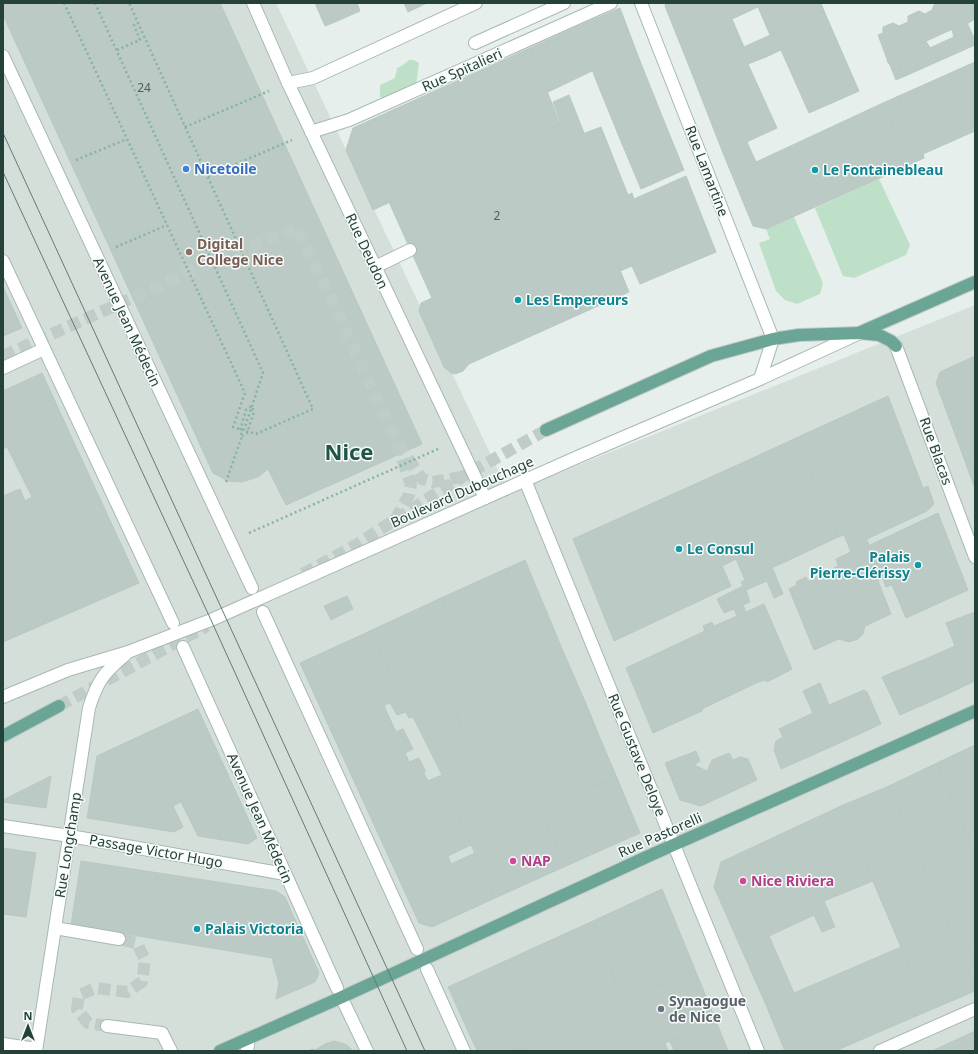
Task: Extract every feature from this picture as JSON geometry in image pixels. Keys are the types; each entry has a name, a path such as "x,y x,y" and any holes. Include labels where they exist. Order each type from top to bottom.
{"main road":[{"name":"Boulevard Dubouchage","path":"860,333 975,282"},
{"name":"Boulevard Dubouchage","path":"546,430 711,356 773,339 799,335 860,333 879,335 891,341 896,346"},
{"path":"3,736 59,706"},
{"name":"Rue Pastorelli","path":"220,1051 673,845 975,711"}],"street":[{"name":"Rue Deudon","path":"253,3 288,83 485,498"},
{"path":"288,83 313,78 476,3"},
{"path":"475,43 564,3"},
{"name":"Rue Spitalieri","path":"311,132 349,120 611,3"},
{"name":"Rue Lamartine","path":"641,3 773,339"},
{"name":"Avenue Jean Médecin","path":"3,56 252,588"},
{"path":"375,267 410,250"},
{"path":"3,260 175,628"},
{"name":"Boulevard Dubouchage","path":"3,697 68,670 128,652 175,628 263,597 525,480 760,379 860,333"},
{"path":"760,379 773,339"},
{"name":"Rue Blacas","path":"896,346 975,557"},
{"path":"3,368 44,349"},
{"name":"Rue Gustave Deloye","path":"525,480 758,1051"},
{"path":"263,612 417,949"},
{"name":"Avenue Jean Médecin","path":"183,647 337,988"},
{"name":"Rue Longchamp","path":"36,1050 70,836 88,708 100,679 128,652"},
{"name":"Passage Victor Hugo","path":"3,826 70,836 285,874"},
{"path":"55,928 119,939"},
{"path":"427,969 464,1051"},
{"path":"345,1005 367,1051"},
{"path":"880,1051 975,1009"},
{"path":"107,1026 162,1033 171,1051"},
{"path":"247,1051 249,1038"},
{"path":"3,1044 36,1050"}],"path":[{"path":"64,3 245,392 233,427 256,434 313,409 129,3"},
{"path":"96,3 263,373 244,430"},
{"path":"117,50 140,40 134,25 138,23"},
{"path":"185,126 288,83"},
{"path":"208,176 311,132"},
{"path":"55,168 127,139"},
{"path":"96,255 167,225"},
{"path":"227,480 242,436 240,430 246,410 252,406"},
{"path":"242,436 247,433 254,412 252,406"},
{"path":"230,541 458,441"}],"shaded area":[{"path":"3,3 276,3 509,493 975,305 975,1051 3,1051"}],"green space":[{"path":"409,60 414,60 419,63 416,86 384,101 380,96 380,85 395,78 397,68"},
{"path":"879,179 910,245 906,255 854,278 843,276 815,208"},
{"path":"794,217 823,283 820,294 797,304 785,300 776,291 759,243 770,239 766,229"}],"building":[{"path":"3,3 220,3 422,444 286,505 268,469 258,477 242,482 228,481 213,473 3,15"},
{"path":"315,3 326,3 335,22 325,26"},
{"path":"326,3 357,3 360,11 335,22"},
{"path":"404,3 427,3 408,12"},
{"path":"666,3 821,3 824,11 770,35 758,7 732,19 744,47 691,71 665,6"},
{"path":"938,3 975,3 975,19 968,23 968,25 958,29 957,27 887,59 878,35 883,33 883,27 893,23 899,26 908,22 908,16 919,11 925,14 932,10 934,5"},
{"path":"620,8 640,61 596,80 576,27"},
{"path":"824,11 859,91 809,113 781,50 766,57 757,41"},
{"path":"968,25 974,38 969,40 965,32 954,37 952,30 957,27 958,29"},
{"path":"576,27 592,71 548,92 530,48"},
{"path":"965,32 969,40 975,37 975,45 903,77 897,62 890,65 888,63 919,49 921,52"},
{"path":"757,41 766,57 748,64 777,128 723,153 691,71"},
{"path":"926,41 930,48 921,52 919,49 888,63 887,59"},
{"path":"530,48 560,124 373,210 346,150 353,128"},
{"path":"640,61 664,121 620,139 596,80"},
{"path":"897,62 903,77 896,80 890,65"},
{"path":"975,62 975,131 923,154 924,158 909,165 883,103"},
{"path":"569,95 584,133 567,140 553,102"},
{"name":"Le Fontainebleau","path":"883,103 909,165 766,229 753,226 723,153 747,142 756,162"},
{"path":"664,121 684,170 641,189 620,139"},
{"path":"560,124 600,221 432,298 389,202"},
{"path":"601,127 628,195 596,210 567,140"},
{"path":"686,176 716,252 640,284 632,266 620,271 596,210 632,193 634,199"},
{"name":"Les Empereurs","path":"600,221 629,292 469,364 463,371 455,374 451,373 444,367 419,311 421,303"},
{"path":"3,287 22,328 3,336"},
{"path":"975,356 975,457 965,461 936,383 940,372"},
{"path":"42,373 90,477 3,518 3,496 20,489 25,501 32,497 7,447 3,449 3,391"},
{"path":"888,396 923,488 834,528 796,438"},
{"path":"796,438 838,537 787,561 744,462"},
{"path":"975,457 975,489 965,461"},
{"name":"Le Consul","path":"744,462 787,561 745,580 736,559 722,566 731,586 614,641 573,539"},
{"path":"90,477 139,583 3,642 3,518"},
{"path":"928,486 934,504 927,511 867,539 858,517"},
{"name":"Palais Pierre-Clérissy","path":"938,513 968,590 906,618 892,585 886,587 870,545"},
{"path":"858,517 882,578 878,581 891,614 865,626 863,634 858,639 849,642 839,639 814,650 789,589 797,585 796,582 806,577 808,581 838,566 836,559 851,552 844,535 838,537 834,528"},
{"path":"525,560 563,651 522,668 504,634 465,650 441,598"},
{"path":"772,567 783,594 774,598 767,581 746,590 750,602 743,605 746,612 764,604 792,669 767,682 765,680 756,683 702,709 702,711 653,733 626,668 705,631 703,626 712,622 714,626 737,616 734,609 724,613 717,599 743,586 741,582"},
{"path":"347,596 353,609 331,620 324,606"},
{"path":"441,598 465,650 504,634 522,668 528,683 456,714 440,679 402,697 370,631"},
{"path":"975,612 975,681 941,697 923,660 955,646 946,623"},
{"path":"370,631 402,697 331,731 300,663"},
{"path":"563,651 587,706 475,758 456,714 528,683 522,668"},
{"path":"923,660 941,697 900,715 882,677"},
{"path":"440,679 489,790 381,840 331,731 384,706 396,732 403,729 413,749 405,753 409,762 419,758 425,770 424,774 428,781 442,775 413,717 409,718 406,712 397,715 390,703"},
{"path":"820,683 844,741 781,769 774,750 776,741 783,737 779,729 813,713 803,691"},
{"path":"864,690 867,692 881,724 844,741 829,705"},
{"path":"587,706 600,738 489,790 475,758"},
{"path":"198,709 257,838 248,844 198,836 181,802 173,806 183,827 174,832 87,818 97,756"},
{"path":"600,738 617,778 602,785 601,783 591,787 589,783 584,785 585,788 540,809 523,774"},
{"path":"975,745 975,825 964,828 937,763"},
{"path":"696,751 700,761 694,765 707,771 712,760 729,753 733,760 740,757 748,759 757,780 701,806 680,800 665,763"},
{"path":"937,763 961,822 913,843 889,786"},
{"path":"523,774 566,866 495,898 454,807"},
{"path":"51,776 46,808 3,802 3,800"},
{"path":"617,778 640,833 566,866 540,809 585,788 584,785 589,783 591,787 601,783 602,785"},
{"path":"889,786 975,988 975,991 928,1011 841,806"},
{"path":"841,806 873,881 824,901 835,927 822,932 814,915 769,936 794,993 766,1005 714,887 721,862"},
{"path":"454,807 471,845 448,856 451,864 475,853 495,898 432,927 419,923 381,840"},
{"path":"961,822 975,854 975,943 959,950 913,843"},
{"path":"975,825 975,854 964,828"},
{"path":"3,848 36,853 26,917 3,914"},
{"name":"Palais Victoria","path":"81,861 276,891 285,897 319,973 315,982 276,999 279,983 272,958 71,925"},
{"path":"662,889 696,972 622,1000 593,921"},
{"path":"593,921 623,1004 566,1028 527,951"},
{"path":"975,943 975,988 959,950"},
{"path":"901,947 928,1011 835,1051 785,1051 766,1005"},
{"path":"527,951 566,1028 515,1051 477,1051 448,987"},
{"name":"Synagogue de Nice","path":"696,972 716,1021 665,1043 668,1051 614,1051 597,1014 623,1004 622,1000"},
{"path":"597,1014 614,1051 515,1051 566,1028"},
{"path":"716,1021 728,1051 674,1051 670,1041"},
{"path":"975,1031 975,1051 932,1051"},
{"path":"334,1041 347,1045 353,1051 307,1051 313,1049 315,1050"}],"tunnel":[{"path":"3,356 223,257 298,228 396,440"},
{"path":"303,574 354,546 462,477 546,430"},
{"path":"395,520 409,495 411,485 396,440 422,479 433,482 462,477"},
{"path":"59,706 207,626"},
{"path":"107,1026 88,1023 77,1009 79,995 96,988 127,992 142,982 145,960 137,943 119,939"}],"tram line":[{"path":"3,133 425,1051"},
{"path":"3,172 211,620 407,1051"}],"place":[{"name":"Nicetoile","path":"186,169"},
{"name":"Le Fontainebleau","path":"815,170"},
{"name":"Digital College Nice","path":"189,252"},
{"name":"Les Empereurs","path":"518,300"},
{"name":"Le Consul","path":"679,549"},
{"name":"Palais Pierre-Clérissy","path":"918,565"},
{"name":"NAP","path":"513,861"},
{"name":"Nice Riviera","path":"743,881"},
{"name":"Palais Victoria","path":"197,929"},
{"name":"Synagogue de Nice","path":"661,1009"}],"district":[{"name":"Nice","path":"349,452"}]}
